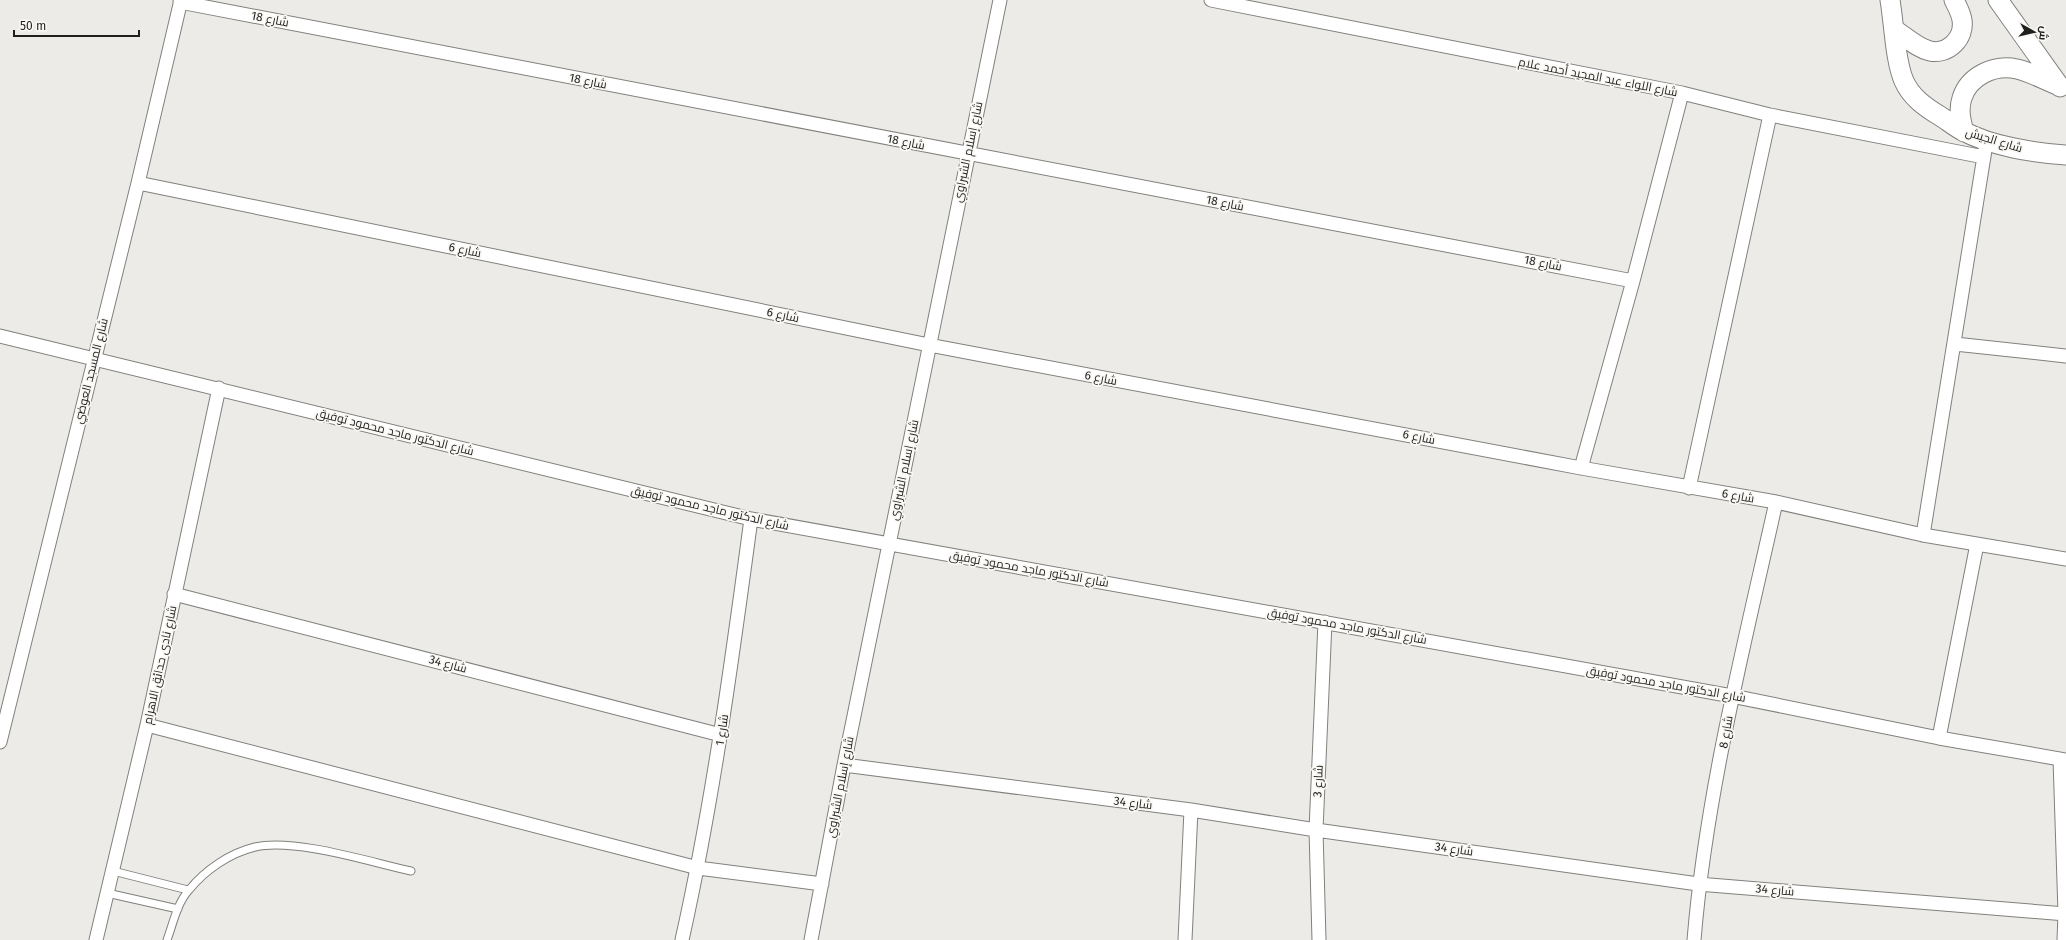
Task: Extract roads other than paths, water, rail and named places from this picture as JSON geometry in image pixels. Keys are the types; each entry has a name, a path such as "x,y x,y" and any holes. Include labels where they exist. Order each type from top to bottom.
{"street":[{"name":"شارع إسلام الشبراوي","path":"811,940 844,765 1000,0"},
{"name":"شارع اللواء عبد المجيد أحمد علام","path":"1211,0 1682,93 1770,115 1986,149"},
{"name":"شارع الجيش","path":"1890,0 1904,81 1914,96 1925,107 1964,132 1986,149 2066,155"},
{"path":"1895,30 1930,51 1947,49 1960,37 1962,29 1962,20 1954,0"},
{"path":"1998,0 2063,91"},
{"name":"شارع 18","path":"180,1 968,154 1633,280"},
{"name":"شارع المسجد العوضي","path":"0,742 138,183 180,1"},
{"path":"1964,132 1960,115 1962,98 1970,83 1984,72 2000,67 2017,69 2063,91"},
{"path":"1580,468 1633,280 1682,93"},
{"path":"1689,488 1770,115"},
{"path":"1923,535 1986,149"},
{"name":"شارع 6","path":"138,183 929,345 1580,468 1776,502 1923,535 2066,559"},
{"name":"شارع الدكتور ماجد محمود توفيق","path":"0,336 219,388 751,519 1732,696 1939,738 2063,759"},
{"path":"1955,344 2066,356"},
{"name":"شارع نادى حدائق الاهرام","path":"96,940 148,724 174,594 219,388"},
{"name":"شارع 8","path":"1694,940 1698,884 1732,696 1776,502"},
{"name":"شارع 1","path":"682,940 698,868 721,735 751,519"},
{"path":"1939,738 1977,544"},
{"name":"شارع 34","path":"174,594 721,735"},
{"name":"شارع 3","path":"1319,940 1316,830 1325,622"},
{"path":"148,724 698,868 822,884"},
{"path":"2063,759 2066,914 2064,940"},
{"name":"شارع 34","path":"844,765 1191,810 1316,830 1698,884 2066,914"},
{"path":"1185,940 1191,810"}],"lane":[{"path":"168,940 178,909 188,890 218,863 255,848 295,846 411,871"},
{"path":"113,871 188,890"},
{"path":"107,893 178,909"}]}
